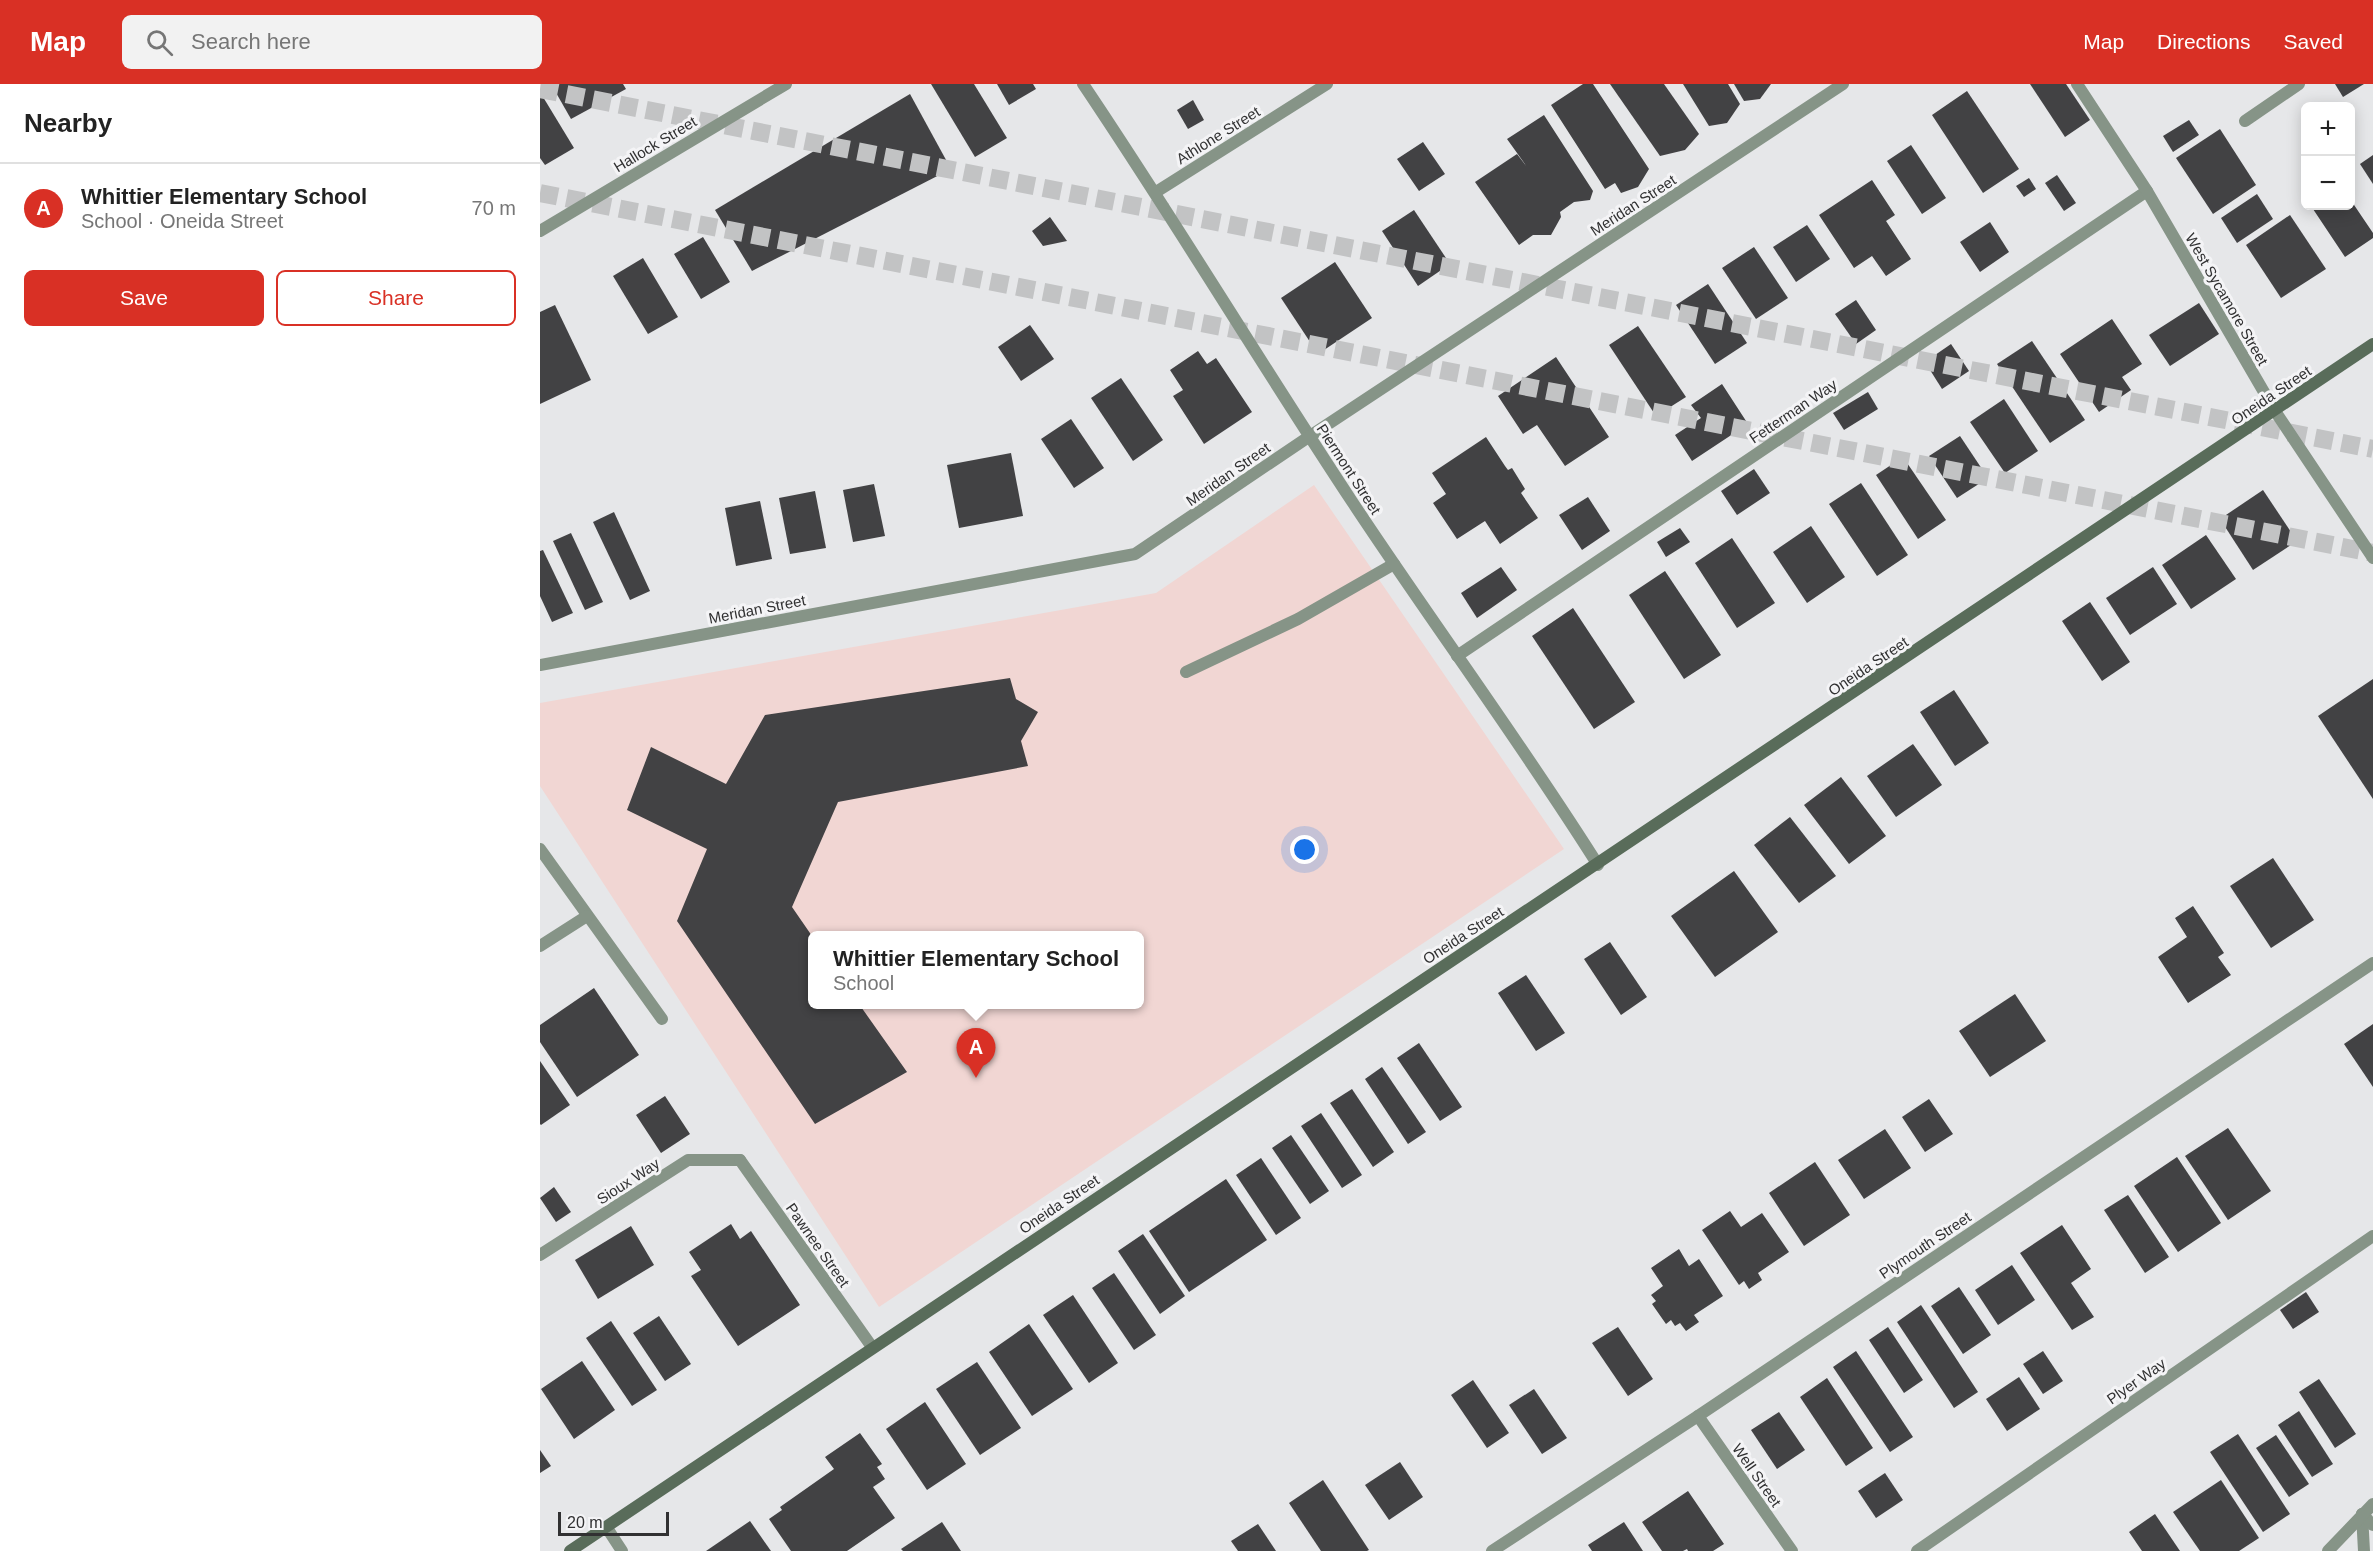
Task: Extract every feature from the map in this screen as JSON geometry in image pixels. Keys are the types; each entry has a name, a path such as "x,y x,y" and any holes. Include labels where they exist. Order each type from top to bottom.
{"street":[{"name":"Hallock Street","path":"540,231 786,84"},
{"name":"Piermont Street","path":"1083,84 1156,192 1394,564 1558,802 1598,865"},
{"name":"Athlone Street","path":"1156,192 1327,84"},
{"name":"Meridan Street","path":"540,665 1135,554 1843,84"},
{"name":"West Sycamore Street","path":"2077,84 2147,190 2275,411 2373,558"},
{"path":"2245,121 2299,84"},
{"name":"Fetterman Way","path":"1457,656 2147,190"},
{"name":"Oneida Street","path":"570,1551 872,1347 1598,865 2373,344"},
{"path":"1186,672 1298,619 1394,564"},
{"path":"540,849 662,1019"},
{"path":"540,946 587,916"},
{"name":"Plymouth Street","path":"1492,1551 1698,1416 2373,963"},
{"name":"Sioux Way","path":"540,1255 688,1160 740,1160"},
{"name":"Pawnee Street","path":"740,1160 872,1347"},
{"name":"Plyer Way","path":"1917,1551 2373,1236"},
{"name":"Well Street","path":"1698,1416 1792,1551"},
{"path":"2328,1551 2373,1504"},
{"path":"2362,1515 2373,1525"},
{"path":"2362,1515 2364,1551"},
{"path":"607,1528 622,1551"}],"shaded area":[{"path":"1314,485 1564,849 879,1307 540,786 540,703 1156,593"}],"building":[{"path":"551,84 623,84 626,89 571,119"},
{"path":"931,84 974,84 1007,138 975,157"},
{"path":"997,84 1033,84 1036,89 1009,105"},
{"path":"1583,84 1593,84 1649,169 1638,187 1621,193 1615,183 1605,189 1551,105"},
{"path":"1610,84 1664,84 1699,134 1685,150 1660,156"},
{"path":"1683,84 1728,84 1740,104 1727,123 1709,126"},
{"path":"1734,84 1771,84 1760,99 1744,101"},
{"path":"2030,84 2066,84 2090,120 2065,137"},
{"path":"2335,84 2364,84 2343,97"},
{"path":"1967,91 2019,169 1983,193 1932,115"},
{"path":"540,92 574,148 545,165 540,158"},
{"path":"910,94 951,169 752,271 715,210"},
{"path":"1193,100 1204,120 1188,129 1177,110"},
{"path":"1544,115 1593,191 1590,200 1574,202 1560,212 1561,217 1551,235 1533,235 1519,245 1475,182 1517,154 1527,167 1507,139"},
{"path":"2189,120 2199,135 2173,152 2163,136"},
{"path":"2220,129 2256,185 2213,214 2176,158"},
{"path":"1423,142 1445,174 1419,191 1397,159"},
{"path":"1911,145 1946,198 1922,214 1887,161"},
{"path":"2373,155 2373,184 2360,164"},
{"path":"2057,175 2076,203 2064,211 2045,183"},
{"path":"2029,178 2036,189 2024,197 2016,186"},
{"path":"1872,180 1895,215 1886,221 1911,259 1886,276 1872,256 1854,268 1819,215"},
{"path":"2257,194 2273,219 2237,243 2221,218"},
{"path":"2355,206 2373,233 2373,238 2345,257 2314,210 2355,210"},
{"path":"1414,210 1450,264 1418,286 1382,231"},
{"path":"2290,215 2326,269 2281,298 2246,245"},
{"path":"1050,217 1067,241 1043,246 1032,231"},
{"path":"1990,222 2009,252 1980,272 1960,242"},
{"path":"1807,225 1830,259 1796,282 1773,247"},
{"path":"703,237 730,282 701,299 674,254"},
{"path":"1754,247 1788,298 1756,319 1722,268"},
{"path":"643,258 678,317 648,334 613,276"},
{"path":"1335,262 1372,318 1318,354 1281,298"},
{"path":"1708,284 1747,343 1715,364 1676,305"},
{"path":"1856,300 1876,330 1856,344 1835,314"},
{"path":"2199,303 2219,334 2170,366 2149,335"},
{"path":"555,305 591,380 540,404 540,312"},
{"path":"2112,319 2142,364 2122,377 2131,390 2099,412 2060,354"},
{"path":"1030,325 1054,359 1021,381 998,347"},
{"path":"1638,326 1686,397 1656,416 1609,345"},
{"path":"2032,341 2085,420 2050,443 1997,364"},
{"path":"1951,344 1969,371 1942,389 1925,362"},
{"path":"1198,351 1207,364 1216,358 1252,412 1204,444 1173,396 1183,390 1170,370"},
{"path":"1556,357 1609,437 1565,466 1537,425 1523,434 1498,396"},
{"path":"1121,378 1163,440 1133,461 1091,398"},
{"path":"1722,384 1748,424 1692,461 1675,435 1701,418 1691,405"},
{"path":"1868,392 1878,409 1844,430 1833,413"},
{"path":"2004,399 2038,451 2005,473 1970,422"},
{"path":"1071,419 1104,468 1074,488 1041,439"},
{"path":"1960,436 1988,478 1957,498 1929,456"},
{"path":"1486,437 1508,470 1512,468 1525,489 1521,493 1538,518 1500,544 1485,521 1457,539 1433,503 1446,494 1432,473"},
{"path":"1011,453 1023,516 959,528 947,465"},
{"path":"1903,457 1946,520 1918,539 1876,475"},
{"path":"1754,469 1770,493 1737,515 1721,491"},
{"path":"1861,483 1908,555 1877,576 1829,504"},
{"path":"874,484 885,536 853,542 843,490"},
{"path":"2263,490 2297,541 2253,570 2220,519"},
{"path":"815,491 826,548 790,554 779,498"},
{"path":"1588,497 1610,531 1582,550 1559,515"},
{"path":"760,501 772,559 736,566 725,508"},
{"path":"614,512 650,591 630,600 593,522"},
{"path":"1811,526 1845,577 1807,603 1773,552"},
{"path":"1680,528 1690,542 1666,557 1657,542"},
{"path":"571,533 603,602 585,610 553,541"},
{"path":"2206,535 2236,579 2191,609 2162,565"},
{"path":"1732,538 1775,603 1737,628 1695,563"},
{"path":"543,550 573,613 552,622 540,596 540,551"},
{"path":"1501,567 1517,590 1477,618 1461,593"},
{"path":"2153,567 2177,604 2130,635 2106,598"},
{"path":"1665,571 1721,655 1684,679 1629,595"},
{"path":"2090,602 2130,662 2102,681 2062,621"},
{"path":"1573,608 1635,702 1594,729 1532,636"},
{"path":"1010,678 1016,699 1038,712 1021,741 1028,766 838,802 792,907 809,931 808,1009 863,1009 907,1072 815,1124 677,921 707,849 627,810 651,747 726,784 765,715"},
{"path":"2373,679 2373,799 2318,716"},
{"path":"1954,690 1989,743 1955,766 1920,712"},
{"path":"1913,744 1942,785 1896,817 1867,776"},
{"path":"1841,777 1886,836 1849,864 1804,805"},
{"path":"1790,817 1836,876 1799,903 1754,845"},
{"path":"2273,858 2314,920 2271,948 2230,886"},
{"path":"1734,871 1778,932 1715,977 1671,916"},
{"path":"2193,906 2224,953 2218,957 2231,975 2188,1003 2158,957 2187,937 2175,918"},
{"path":"1610,942 1647,997 1621,1015 1584,959"},
{"path":"1526,975 1565,1033 1536,1051 1498,993"},
{"path":"594,988 639,1055 577,1097 540,1042 540,1025"},
{"path":"2015,994 2046,1041 1990,1077 1959,1031"},
{"path":"2373,1024 2373,1087 2344,1044"},
{"path":"1419,1043 1462,1107 1440,1121 1397,1058"},
{"path":"540,1061 570,1105 541,1125 540,1124"},
{"path":"1382,1067 1426,1132 1408,1144 1365,1079"},
{"path":"1352,1089 1394,1152 1373,1167 1330,1103"},
{"path":"665,1096 690,1134 661,1153 636,1115"},
{"path":"1929,1099 1953,1134 1925,1152 1902,1117"},
{"path":"1321,1113 1362,1175 1342,1188 1301,1126"},
{"path":"2228,1128 2271,1191 2228,1220 2185,1156"},
{"path":"1885,1129 1911,1168 1864,1199 1838,1160"},
{"path":"1291,1135 1329,1191 1310,1204 1272,1148"},
{"path":"2177,1157 2221,1223 2178,1252 2134,1186"},
{"path":"1261,1158 1301,1218 1276,1235 1236,1175"},
{"path":"1815,1162 1850,1215 1804,1246 1769,1193"},
{"path":"1226,1179 1267,1240 1189,1292 1149,1231"},
{"path":"554,1187 571,1212 556,1222 540,1198"},
{"path":"2128,1195 2169,1257 2145,1273 2104,1210"},
{"path":"1730,1211 1741,1227 1762,1213 1789,1252 1758,1273 1762,1280 1749,1289 1744,1281 1739,1285 1702,1230"},
{"path":"731,1224 740,1239 751,1231 800,1305 738,1346 691,1276 701,1270 689,1252"},
{"path":"2062,1225 2091,1269 2071,1283 2094,1317 2072,1330 2020,1253"},
{"path":"631,1226 654,1265 598,1299 575,1260"},
{"path":"1143,1234 1185,1296 1160,1314 1118,1251"},
{"path":"1679,1249 1689,1266 1699,1259 1723,1296 1694,1315 1699,1322 1686,1331 1680,1323 1675,1326 1671,1320 1666,1324 1652,1304 1656,1301 1651,1295 1663,1286 1651,1268"},
{"path":"2012,1265 2035,1300 1998,1325 1975,1290"},
{"path":"1114,1273 1156,1335 1134,1350 1092,1288"},
{"path":"1959,1287 1991,1335 1963,1354 1931,1306"},
{"path":"2306,1292 2319,1312 2293,1329 2280,1310"},
{"path":"1073,1295 1118,1363 1089,1383 1043,1315"},
{"path":"1921,1305 1978,1392 1954,1408 1897,1322"},
{"path":"659,1316 691,1364 665,1381 633,1333"},
{"path":"611,1321 657,1390 632,1406 586,1338"},
{"path":"1029,1324 1073,1389 1032,1416 989,1352"},
{"path":"1618,1327 1653,1379 1628,1396 1592,1343"},
{"path":"1888,1327 1923,1380 1904,1393 1869,1340"},
{"path":"1856,1351 1913,1437 1890,1452 1833,1367"},
{"path":"2043,1351 2063,1381 2043,1394 2023,1364"},
{"path":"582,1361 615,1410 574,1439 541,1389"},
{"path":"977,1362 1021,1428 980,1455 936,1389"},
{"path":"2019,1377 2040,1409 2007,1431 1986,1399"},
{"path":"1827,1378 1873,1448 1846,1466 1800,1397"},
{"path":"2319,1379 2356,1434 2335,1448 2299,1392"},
{"path":"1473,1380 1509,1433 1487,1448 1451,1395"},
{"path":"1534,1389 1567,1438 1542,1454 1509,1405"},
{"path":"925,1402 966,1464 927,1490 886,1429"},
{"path":"2299,1411 2333,1464 2312,1477 2278,1425"},
{"path":"1779,1412 1805,1450 1777,1469 1751,1430"},
{"path":"860,1433 882,1464 877,1467 885,1479 873,1487 895,1518 847,1551 791,1551 769,1519 782,1510 780,1507 834,1469 825,1457"},
{"path":"2238,1434 2290,1514 2263,1532 2210,1452"},
{"path":"2276,1435 2309,1484 2289,1497 2256,1448"},
{"path":"540,1450 551,1466 540,1473"},
{"path":"1400,1462 1423,1497 1389,1520 1365,1485"},
{"path":"1885,1473 1903,1500 1876,1518 1858,1491"},
{"path":"1323,1480 1369,1550 1321,1551 1289,1503"},
{"path":"2221,1480 2259,1538 2239,1551 2200,1551 2173,1512"},
{"path":"1688,1491 1724,1544 1713,1551 1688,1551 1687,1549 1662,1551 1642,1522"},
{"path":"2155,1514 2180,1551 2142,1551 2129,1532"},
{"path":"750,1521 771,1551 706,1551"},
{"path":"942,1522 961,1551 903,1551 901,1549"},
{"path":"1624,1522 1643,1551 1592,1551 1588,1545"},
{"path":"1258,1524 1276,1551 1238,1551 1231,1541"}],"tunnel":[{"path":"540,89 2373,449"},
{"path":"540,193 2373,553"}],"place":[{"name":"Whittier Elementary School","path":"976,1078"}]}
